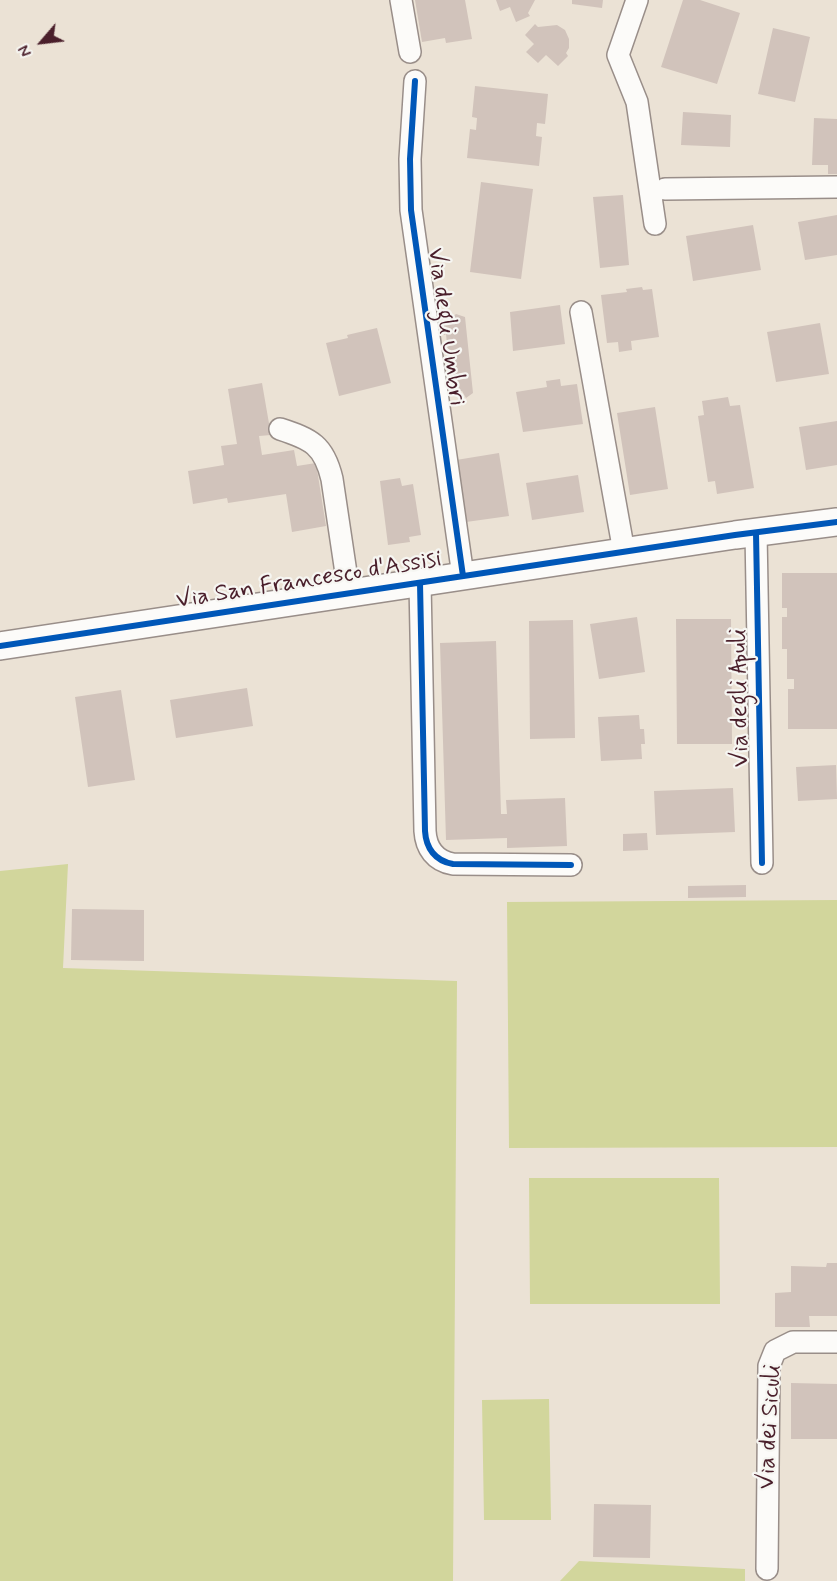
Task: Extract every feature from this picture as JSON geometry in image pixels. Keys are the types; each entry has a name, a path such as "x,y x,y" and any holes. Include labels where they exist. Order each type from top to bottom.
{"street":[{"path":"401,0 410,52"},
{"path":"637,0 618,55 636,102 655,224"},
{"name":"Via degli Umbri","path":"415,81 410,159 411,210 463,576"},
{"path":"665,189 837,187"},
{"path":"581,312 624,552"},
{"path":"280,429 308,439 323,453 327,461 332,479 349,593"},
{"name":"Via San Francesco d'Assisi","path":"0,646 837,522"},
{"name":"Via degli Apuli","path":"756,533 762,863"},
{"path":"420,583 425,831 429,849 440,860 453,864 571,865"},
{"name":"Via dei Siculi","path":"766,1569 769,1366 775,1350 793,1342 837,1342"}],"green space":[{"path":"68,864 63,968 457,981 453,1581 0,1581 0,871"},
{"path":"837,900 837,1147 509,1148 507,902"},
{"path":"529,1178 719,1178 720,1304 530,1304"},
{"path":"549,1399 551,1520 484,1520 482,1400"},
{"path":"579,1561 745,1569 745,1581 560,1581"}],"building":[{"path":"415,0 465,0 472,39 446,43 445,38 422,42"},
{"path":"496,0 535,0 528,13 530,16 516,22 510,7 500,11"},
{"path":"572,0 603,0 602,8 572,4"},
{"path":"683,0 700,0 740,13 717,84 661,67"},
{"path":"535,24 538,27 557,25 565,30 569,39 569,48 566,53 568,56 558,66 546,55 538,63 526,52 534,44 525,35"},
{"path":"773,28 810,37 795,102 758,94"},
{"path":"475,86 548,94 545,124 537,123 536,136 542,137 539,166 467,158 470,129 476,130 477,118 472,117"},
{"path":"683,112 731,115 730,147 681,145"},
{"path":"814,118 837,119 837,174 828,174 828,165 812,165"},
{"path":"481,182 533,189 521,279 470,272"},
{"path":"623,195 629,265 600,268 593,197"},
{"path":"837,215 837,255 805,260 798,222"},
{"path":"753,225 761,270 693,281 686,236"},
{"path":"642,287 643,290 652,289 659,337 631,341 632,350 619,352 618,342 607,343 601,295 627,292 626,289"},
{"path":"560,305 565,344 513,351 510,312"},
{"path":"456,314 465,317 473,393 466,398 462,391 452,392 446,334 444,335 443,322"},
{"path":"820,323 829,374 776,382 767,332"},
{"path":"377,328 391,383 339,396 326,343"},
{"path":"560,379 561,386 577,384 583,424 523,432 516,392 547,387 546,381"},
{"path":"262,383 271,435 259,436 262,455 294,450 297,466 316,463 326,526 292,532 286,494 228,503 227,498 193,504 188,471 224,465 221,446 237,444 228,389"},
{"path":"728,397 730,406 740,405 754,488 717,494 715,481 708,482 698,416 704,415 702,401"},
{"path":"655,407 668,489 630,495 617,413"},
{"path":"837,421 837,465 806,470 799,427"},
{"path":"499,453 509,516 459,523 450,461"},
{"path":"578,475 584,512 532,520 526,483"},
{"path":"400,478 402,486 413,484 421,535 409,537 410,542 388,545 380,481"},
{"path":"782,573 837,573 837,729 788,729 788,689 794,689 794,679 787,679 787,649 782,649 782,617 787,617 787,608 782,608"},
{"path":"637,617 645,672 599,679 590,624"},
{"path":"676,619 731,619 732,744 677,744"},
{"path":"573,620 575,738 530,739 529,621"},
{"path":"496,641 501,814 507,814 506,800 565,798 567,846 507,848 507,838 446,840 440,643"},
{"path":"247,688 253,726 176,738 170,700"},
{"path":"121,690 135,780 88,787 75,697"},
{"path":"639,715 640,729 644,729 645,744 641,744 642,759 601,761 598,717"},
{"path":"836,765 837,799 798,801 796,767"},
{"path":"733,788 735,832 656,835 654,791"},
{"path":"647,833 648,850 623,851 623,834"},
{"path":"746,885 746,897 688,898 688,886"},
{"path":"72,909 144,910 144,961 71,960"},
{"path":"827,1263 837,1263 837,1316 809,1316 810,1327 775,1327 775,1293 791,1292 791,1266 826,1267"},
{"path":"791,1383 837,1384 837,1439 791,1439"},
{"path":"594,1504 651,1505 650,1558 593,1557"}],"cycle path":[{"path":"415,81 410,159 411,210 463,576"},
{"path":"0,646 735,535 837,522"},
{"path":"756,533 762,863"},
{"path":"420,583 427,843 436,857 453,864 571,865"}]}
